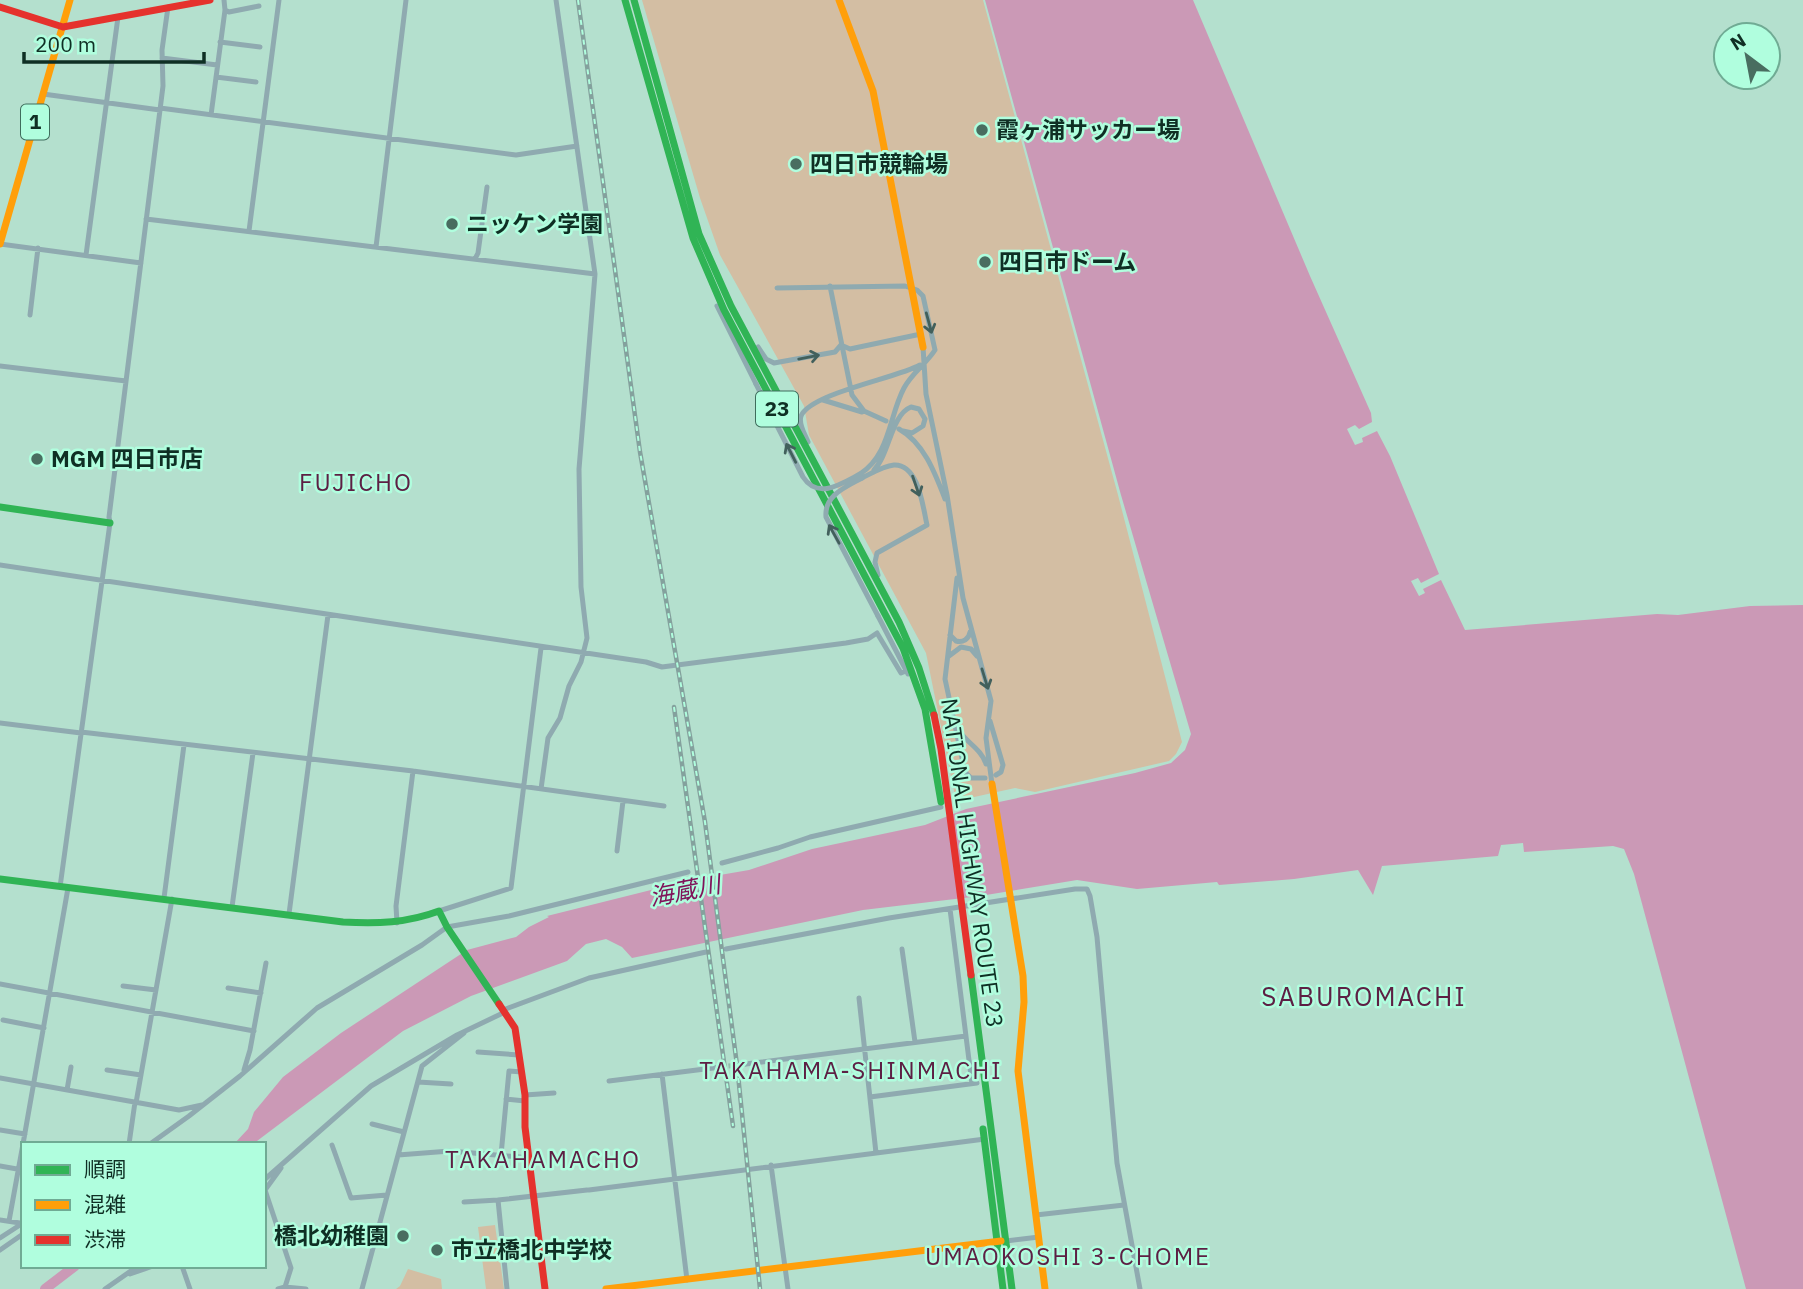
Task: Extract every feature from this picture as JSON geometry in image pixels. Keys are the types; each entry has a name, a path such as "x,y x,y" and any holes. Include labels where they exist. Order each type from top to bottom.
{"main road":[{"name":"1","path":"0,244 70,0"},
{"path":"0,7 63,27 210,0"},
{"name":"NATIONAL HIGHWAY ROUTE 23","path":"625,0 701,262 903,648 920,688 944,810"},
{"name":"NATIONAL HIGHWAY ROUTE 23","path":"634,0 699,234 731,306 912,649 935,717 975,1084 985,1139 1003,1289"},
{"path":"839,0 873,91 923,347"},
{"path":"0,508 110,523"},
{"path":"988,781 1023,976 1024,1002 1018,1045 1018,1071 1045,1289"},
{"path":"0,879 343,922 397,923 439,911 447,928 515,1028 545,1289"},
{"name":"NATIONAL HIGHWAY ROUTE 23","path":"956,906 1012,1289"},
{"path":"606,1289 1006,1241"}],"street":[{"path":"211,115 225,10 224,0"},
{"path":"249,231 279,0"},
{"path":"376,247 407,0"},
{"path":"541,789 548,738 559,718 587,638 581,586 579,469 595,274 556,0"},
{"path":"225,10 229,12 259,6"},
{"path":"23,1142 50,993 64,888 81,732 110,523 163,86 168,7"},
{"path":"86,255 118,17"},
{"path":"220,42 260,47"},
{"path":"163,58 217,65"},
{"path":"216,77 256,82"},
{"path":"43,94 516,155 577,146"},
{"path":"475,259 488,187"},
{"path":"146,219 595,274"},
{"path":"0,244 141,262"},
{"path":"30,315 37,248"},
{"path":"701,262 720,314 803,477 811,486 817,489 831,488 890,466 905,467 913,477 927,525 880,550 875,557 878,574 912,649"},
{"path":"830,286 850,389 857,405 869,414"},
{"path":"778,288 911,287 923,296 936,346 904,388 877,458 861,476"},
{"path":"731,306 763,356 772,363 835,352 841,345"},
{"path":"841,345 850,349 921,334"},
{"path":"923,347 926,394 958,565 978,658 991,701 986,738 988,781"},
{"path":"836,504 800,421 806,410 823,400 912,369 925,361"},
{"path":"0,366 126,381"},
{"path":"823,400 886,421"},
{"path":"933,750 919,698 826,517 828,501 861,476 877,468 900,414 911,407 919,409 925,419 923,426 912,433 901,430 914,439 924,453 944,498 953,533"},
{"path":"0,565 669,667 872,637 877,633 901,673 906,671"},
{"path":"958,565 946,684 965,772 971,778 988,781"},
{"path":"289,914 328,615"},
{"path":"950,635 956,641 962,642 968,638 971,629"},
{"path":"947,659 961,647 971,649 978,658"},
{"path":"439,911 511,888 541,648"},
{"path":"989,718 1003,765 996,775"},
{"path":"0,723 413,771 664,806"},
{"path":"956,726 963,737 982,754 988,781"},
{"path":"129,1142 156,990 184,745"},
{"path":"232,907 253,753"},
{"path":"397,923 396,906 413,771"},
{"path":"617,851 623,801"},
{"path":"722,863 810,836 944,810"},
{"path":"153,1142 243,1073 317,1008 447,928 509,916 688,872"},
{"path":"726,949 956,906 1087,889 1090,893 1097,937 1117,1163 1140,1289"},
{"path":"870,1097 975,1084 966,1036 956,906"},
{"path":"902,949 915,1042"},
{"path":"266,1178 362,1093 394,1071 503,1010 589,978 706,952"},
{"path":"243,1073 254,1031 266,963"},
{"path":"0,984 254,1031"},
{"path":"123,986 156,990"},
{"path":"228,988 261,993"},
{"path":"859,998 876,1153"},
{"path":"3,1020 44,1027"},
{"path":"362,1289 424,1063 469,1029"},
{"path":"746,1064 966,1036"},
{"path":"478,1052 520,1055"},
{"path":"67,1090 71,1067"},
{"path":"609,1081 721,1067"},
{"path":"107,1070 141,1075"},
{"path":"501,1155 509,1071 522,1072"},
{"path":"662,1074 687,1280"},
{"path":"0,1078 179,1110 205,1104"},
{"path":"418,1082 451,1084"},
{"path":"506,1099 554,1093"},
{"path":"372,1124 404,1132"},
{"path":"0,1130 24,1134"},
{"path":"464,1202 588,1190 985,1139"},
{"path":"332,1144 351,1198 387,1195"},
{"path":"398,1154 450,1151 530,1158"},
{"path":"9,1221 21,1152"},
{"path":"266,1189 285,1163"},
{"path":"771,1165 788,1289"},
{"path":"0,1166 17,1169"},
{"path":"266,1193 291,1268 282,1288 306,1289"},
{"path":"498,1200 508,1289"},
{"path":"1036,1215 1124,1205"},
{"path":"0,1220 21,1223"},
{"path":"0,1238 21,1224"},
{"path":"0,1250 21,1235"},
{"path":"1006,1241 1039,1237"},
{"path":"105,1289 135,1268"},
{"path":"123,1275 146,1268"},
{"path":"183,1268 191,1289"}],"shaded area":[{"path":"642,0 983,0 1118,495 1182,742 1169,761 1035,792 1015,788 956,801 926,653 809,435 804,406 720,255 700,198"},
{"path":"495,1225 504,1289 486,1289 478,1227"},
{"path":"408,1269 441,1279 442,1289 396,1289"}],"water":[{"path":"985,0 1193,0 1371,413 1372,422 1359,429 1355,425 1347,429 1355,445 1363,442 1362,438 1377,431 1439,574 1421,583 1418,578 1411,581 1419,596 1425,593 1423,589 1441,580 1465,630 1657,614 1678,615 1750,606 1803,605 1803,1289 1746,1289 1634,874 1624,849 1613,846 1524,852 1523,843 1501,845 1498,856 1382,866 1373,895 1358,870 1294,879 1137,889 1077,880 980,896 863,910 632,958 622,947 606,939 586,944 567,961 471,996 403,1031 256,1142 236,1142 248,1129 254,1112 283,1077 341,1033 467,950 516,937 549,917 547,916 691,880 749,870 812,849 925,825 966,809 1171,763 1185,750 1191,734 1121,495"}],"waterway":[{"name":"海蔵川","path":"45,1289 72,1268"}],"tunnel":[{"path":"721,1067 746,1064"}],"railway":[{"path":"578,0 640,452 705,822 737,1065 760,1289"},
{"path":"674,707 733,1126"}],"traffic: fast":[{"path":"625,0 693,238 724,310 903,648 925,709 941,802"},
{"path":"634,0 699,234 731,306 899,622 919,668 934,715"},
{"path":"0,507 110,523"},
{"path":"0,879 343,922 392,922 439,911 499,1004"},
{"path":"971,975 1012,1289"},
{"path":"983,1129 1003,1289"}],"traffic: slow":[{"path":"0,244 70,0"},
{"path":"839,0 873,91 923,347"},
{"path":"992,784 1023,976 1024,1002 1018,1071 1045,1289"},
{"path":"606,1289 1001,1241"}],"traffic: jam":[{"path":"0,7 63,27 210,0"},
{"path":"934,715 941,749 971,975"},
{"path":"499,1004 515,1028 525,1095 525,1127 545,1289"}],"place":[{"name":"霞ヶ浦サッカー場","path":"982,130"},
{"name":"四日市競輪場","path":"796,164"},
{"name":"ニッケン学園","path":"452,224"},
{"name":"四日市ドーム","path":"985,262"},
{"name":"MGM 四日市店","path":"37,459"},
{"name":"橋北幼稚園","path":"403,1236"},
{"name":"市立橋北中学校","path":"437,1250"}],"district":[{"name":"FUJICHO","path":"356,483"},
{"name":"SABUROMACHI","path":"1364,997"},
{"name":"TAKAHAMA-SHINMACHI","path":"851,1071"},
{"name":"TAKAHAMACHO","path":"543,1160"},
{"name":"UMAOKOSHI 3-CHOME","path":"1068,1257"}]}
